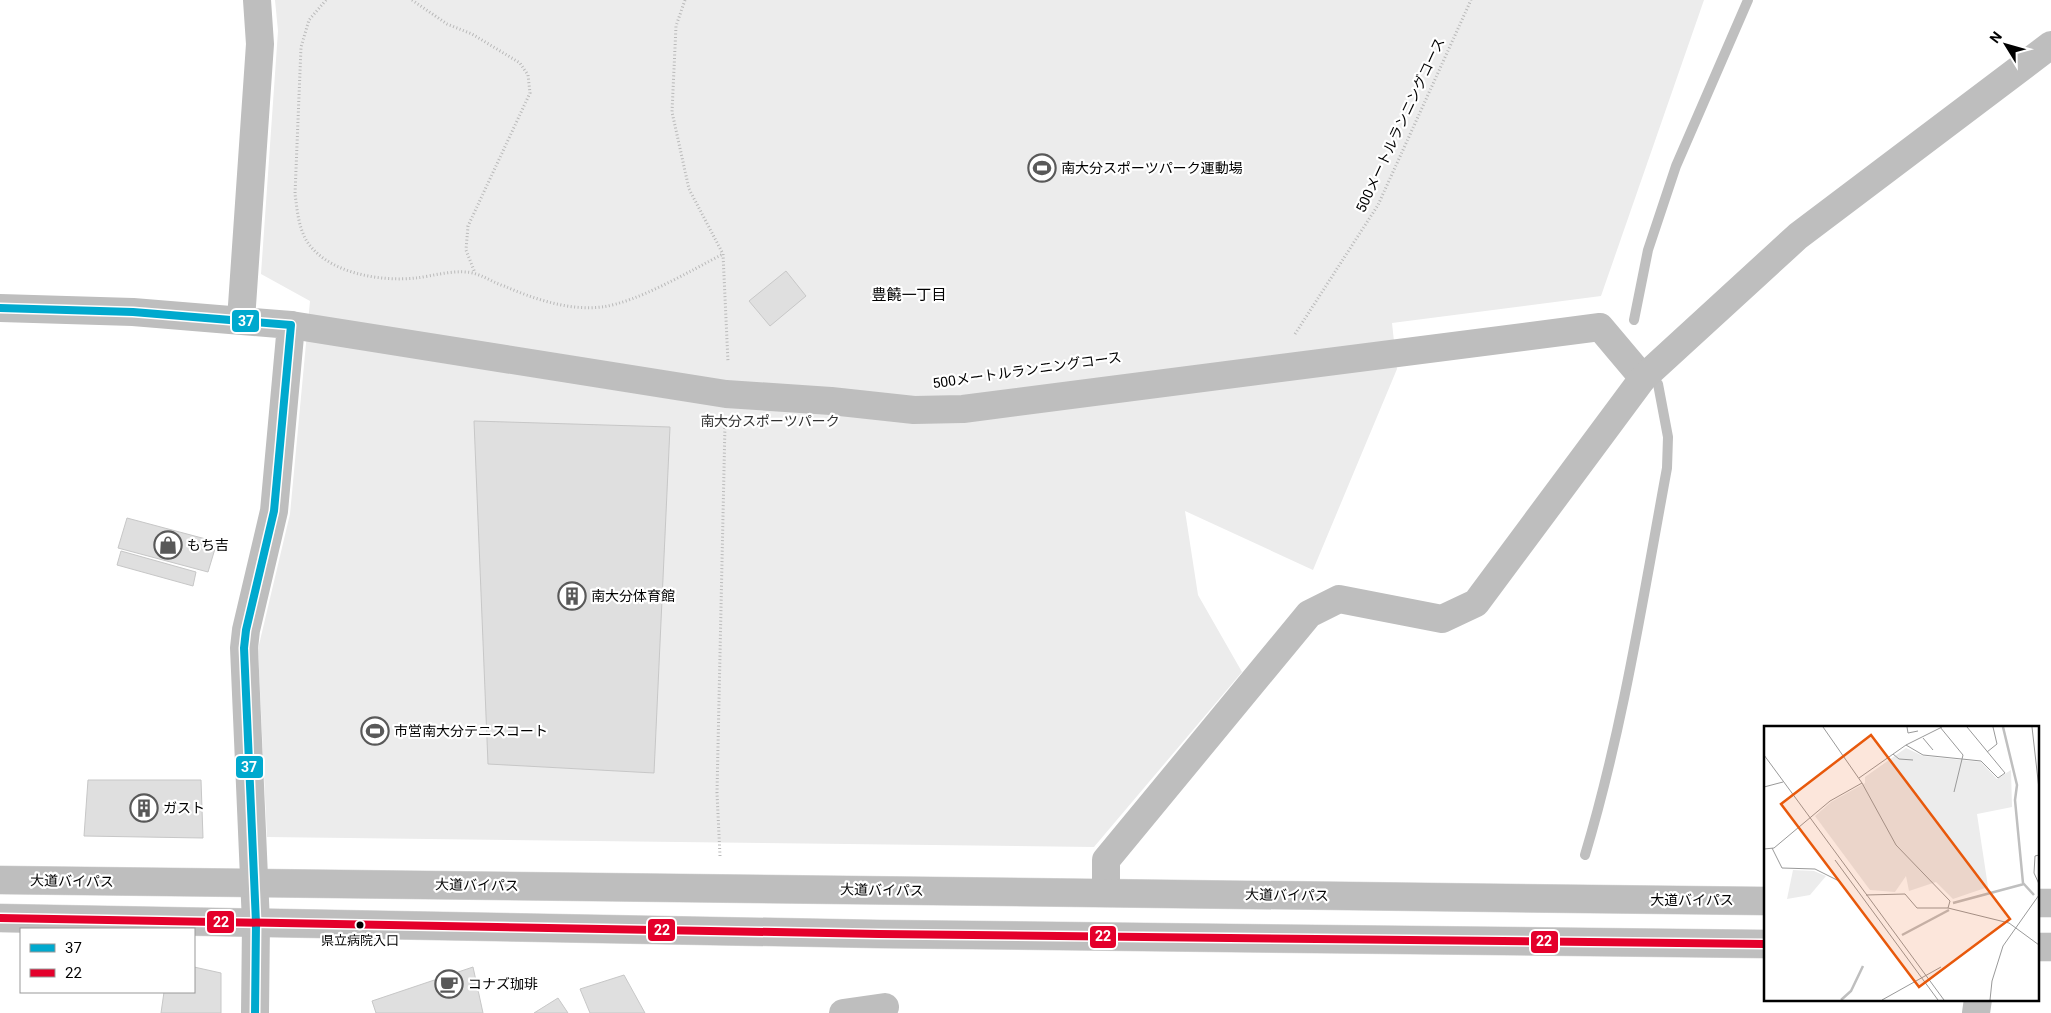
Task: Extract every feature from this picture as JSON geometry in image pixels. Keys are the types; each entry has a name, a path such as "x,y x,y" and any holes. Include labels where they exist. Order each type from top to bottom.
{"main road":[{"path":"240,320 260,44 257,0"},
{"path":"1106,893 1106,860 1309,614 1339,599 1442,620 1476,603 1643,378 1798,236 2051,45"},
{"path":"0,308 134,312 291,325 727,381 830,401 914,410 963,409 1600,327 1643,378"},
{"path":"255,1013 256,922 244,648 246,630 274,511 291,325"},
{"name":"大道バイパス","path":"0,880 1764,901"},
{"path":"2038,903 2051,903"},
{"path":"0,918 879,934 1764,944"},
{"path":"2038,947 2051,947"},
{"path":"1976,1013 1978,1000"},
{"path":"843,1013 885,1006"}],"path":[{"path":"326,0 309,20 301,47 295,194 298,214 305,237 316,252 325,260 360,274 384,280 474,273 550,303 590,308 605,307 652,290 723,254"},
{"path":"412,0 447,24 472,34 520,63 528,75 530,93 468,226 466,250 474,273"},
{"path":"685,0 676,26 672,112 689,189 723,254 727,381 717,793 720,856"},
{"name":"500メートルランニングコース","path":"1293,336 1378,205 1471,0"}],"green space":[{"name":"南大分スポーツパーク","path":"275,0 1704,0 1601,296 1392,323 1397,369 1313,570 1185,511 1198,595 1242,672 1094,847 267,837 258,649 290,514 310,301 261,274 278,31"}],"building":[{"path":"786,271 806,296 770,326 749,301"},
{"name":"南大分体育館","path":"474,421 670,427 654,773 488,764"},
{"name":"もち吉","path":"127,518 217,542 208,572 118,548"},
{"path":"121,551 196,572 193,586 117,565"},
{"name":"ガスト","path":"88,780 201,780 203,838 84,836"},
{"path":"195,967 221,973 221,1013 161,1013 164,993 195,993"},
{"name":"コナズ珈琲","path":"473,967 483,1013 376,1013 372,1001"},
{"path":"624,975 645,1013 590,1013 580,989"},
{"path":"558,998 568,1013 534,1013"}],"waterway":[{"path":"1634,320 1648,250 1676,166 1748,0"},
{"path":"1585,855 1621,711 1641,614 1667,468 1668,437 1658,384"}],"transit line":[{"name":"37","path":"0,308 133,312 291,325 274,511 246,630 244,648 256,923 255,1013"},
{"name":"22","path":"0,918 879,934 1764,944"}],"place":[{"name":"南大分スポーツパーク運動場","path":"1042,168"},
{"name":"もち吉","path":"168,545"},
{"name":"南大分体育館","path":"572,596"},
{"name":"市営南大分テニスコート","path":"375,731"},
{"name":"ガスト","path":"144,808"},
{"name":"県立病院入口","path":"360,925"},
{"name":"コナズ珈琲","path":"449,984"}],"district":[{"name":"豊饒一丁目","path":"909,295"}]}
